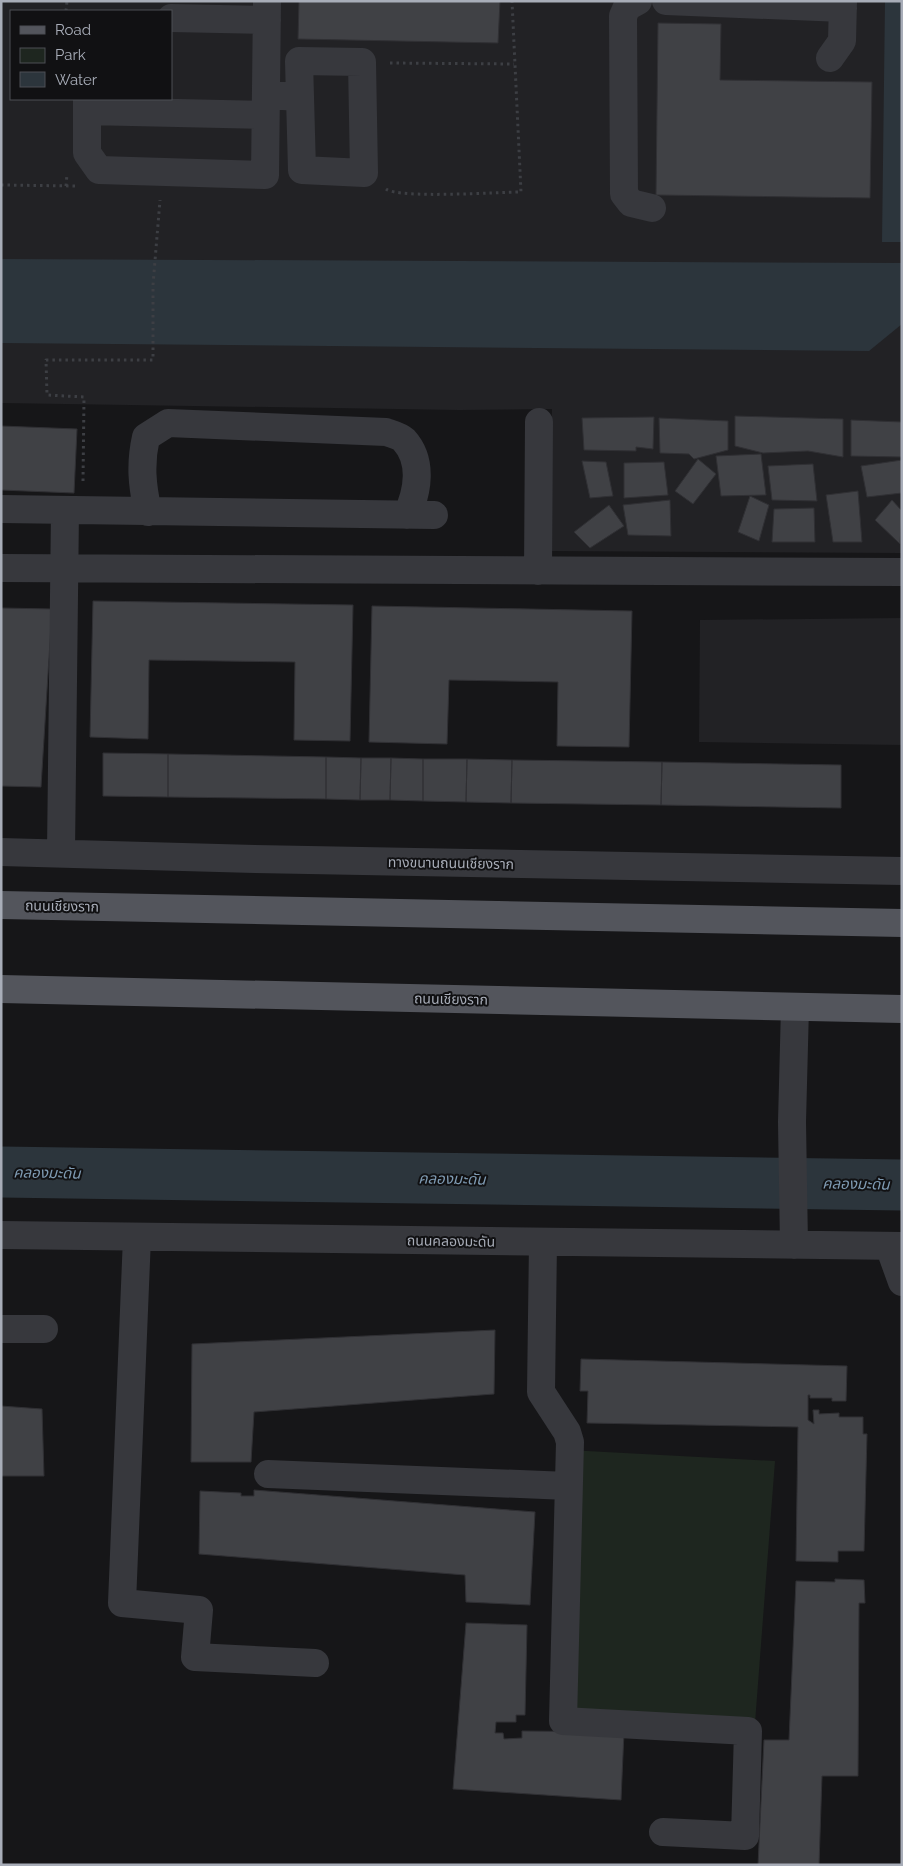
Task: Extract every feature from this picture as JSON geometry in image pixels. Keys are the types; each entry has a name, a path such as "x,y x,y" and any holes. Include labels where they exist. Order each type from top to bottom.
{"main road":[{"name":"ถนนเชียงราก","path":"1,905 902,923"},
{"name":"ถนนเชียงราก","path":"1,989 902,1009"}],"street":[{"path":"638,1 627,7 623,16 624,194 631,204 652,208"},
{"path":"666,1 843,5 842,41 830,58"},
{"path":"172,18 267,11 266,105 265,175 99,170 86,153 86,105 266,105 300,97"},
{"path":"299,62 362,62 364,173 302,170 300,97 299,62"},
{"path":"538,571 539,422"},
{"path":"148,512 141,479 142,457 146,437 168,423 386,432 402,439 412,451 418,476 407,515"},
{"path":"1,509 434,515"},
{"path":"61,852 65,510"},
{"path":"1,568 902,572"},
{"name":"ทางขนานถนนเชียงราก","path":"1,852 61,852 255,859 902,871"},
{"path":"793,1236 792,1122 795,1007"},
{"name":"ถนนคลองมะดัน","path":"1,1235 544,1242 793,1236 895,1246"},
{"path":"137,1237 122,1602 199,1610 195,1656 315,1663"},
{"path":"544,1242 541,1392 567,1432 570,1442 563,1721 748,1731 745,1836 662,1832"},
{"path":"895,1246 902,1282"},
{"path":"1,1329 44,1330"},
{"path":"268,1474 568,1486"}],"path":[{"path":"364,173 390,192 521,192 512,1"},
{"path":"362,62 514,64"},
{"path":"94,511 94,493 82,493 84,397 47,395 46,360 153,360 153,285 159,223 161,172"}],"shaded area":[{"path":"1,1 902,1 902,553 548,551 552,409 459,410 1,403"},
{"path":"902,618 902,745 699,742 700,620"}],"green space":[{"path":"568,1450 775,1461 755,1723 553,1714"}],"water":[{"path":"885,1 902,1 902,242 882,242"},
{"path":"1,259 902,263 902,324 869,351 1,343"}],"building":[{"path":"299,1 500,1 498,43 298,39"},
{"path":"658,23 721,24 720,80 872,82 870,198 656,195"},
{"path":"735,416 843,419 843,457 808,451 763,453 735,446"},
{"path":"654,417 653,449 636,447 636,451 584,450 582,418"},
{"path":"659,418 728,421 728,450 694,459 689,454 660,453"},
{"path":"851,420 902,422 902,457 851,456"},
{"path":"1,426 77,429 74,493 1,490"},
{"path":"761,454 766,495 721,496 716,456"},
{"path":"698,459 716,474 693,504 675,491"},
{"path":"902,460 902,493 867,497 861,466"},
{"path":"582,461 606,462 613,496 590,498"},
{"path":"664,462 668,495 624,498 624,463"},
{"path":"813,464 817,501 772,500 768,466"},
{"path":"858,491 862,542 833,542 826,495"},
{"path":"750,496 769,505 759,541 738,532"},
{"path":"670,500 671,536 628,535 623,505"},
{"path":"892,500 902,511 900,544 875,520"},
{"path":"609,505 624,526 590,548 574,532"},
{"path":"814,508 815,542 772,542 774,509"},
{"path":"93,601 353,605 350,741 294,740 295,662 149,660 148,739 90,737"},
{"path":"372,606 632,611 629,747 557,746 558,682 449,680 447,744 369,742"},
{"path":"1,608 52,609 41,787 1,786"},
{"path":"103,753 168,754 168,797 103,796"},
{"path":"168,754 326,757 326,799 168,797"},
{"path":"326,757 361,758 360,800 326,799"},
{"path":"361,758 391,758 390,800 360,800"},
{"path":"391,758 423,759 423,801 390,800"},
{"path":"423,759 467,759 466,802 423,801"},
{"path":"467,759 512,760 511,803 466,802"},
{"path":"512,760 662,762 661,805 511,803"},
{"path":"662,762 841,765 841,808 661,805"},
{"path":"495,1330 494,1394 254,1412 251,1462 191,1462 192,1344"},
{"path":"581,1359 847,1366 846,1401 832,1401 832,1398 810,1398 810,1395 808,1395 808,1420 814,1424 813,1410 819,1410 819,1414 839,1413 839,1417 863,1417 863,1434 867,1434 864,1551 838,1551 838,1562 796,1561 798,1427 587,1423 588,1391 580,1391"},
{"path":"1,1406 42,1409 44,1476 1,1476"},
{"path":"254,1490 535,1512 530,1605 466,1602 465,1575 199,1554 200,1491 241,1493 241,1496 254,1496"},
{"path":"835,1579 864,1580 865,1603 859,1603 858,1776 822,1776 819,1865 758,1865 764,1740 789,1740 796,1581 835,1582"},
{"path":"466,1623 527,1625 525,1715 516,1715 516,1722 496,1722 495,1733 503,1733 504,1739 522,1738 522,1731 624,1732 621,1800 453,1789"}],"waterway":[{"name":"คลองมะดัน","path":"1,1172 902,1185"}]}
